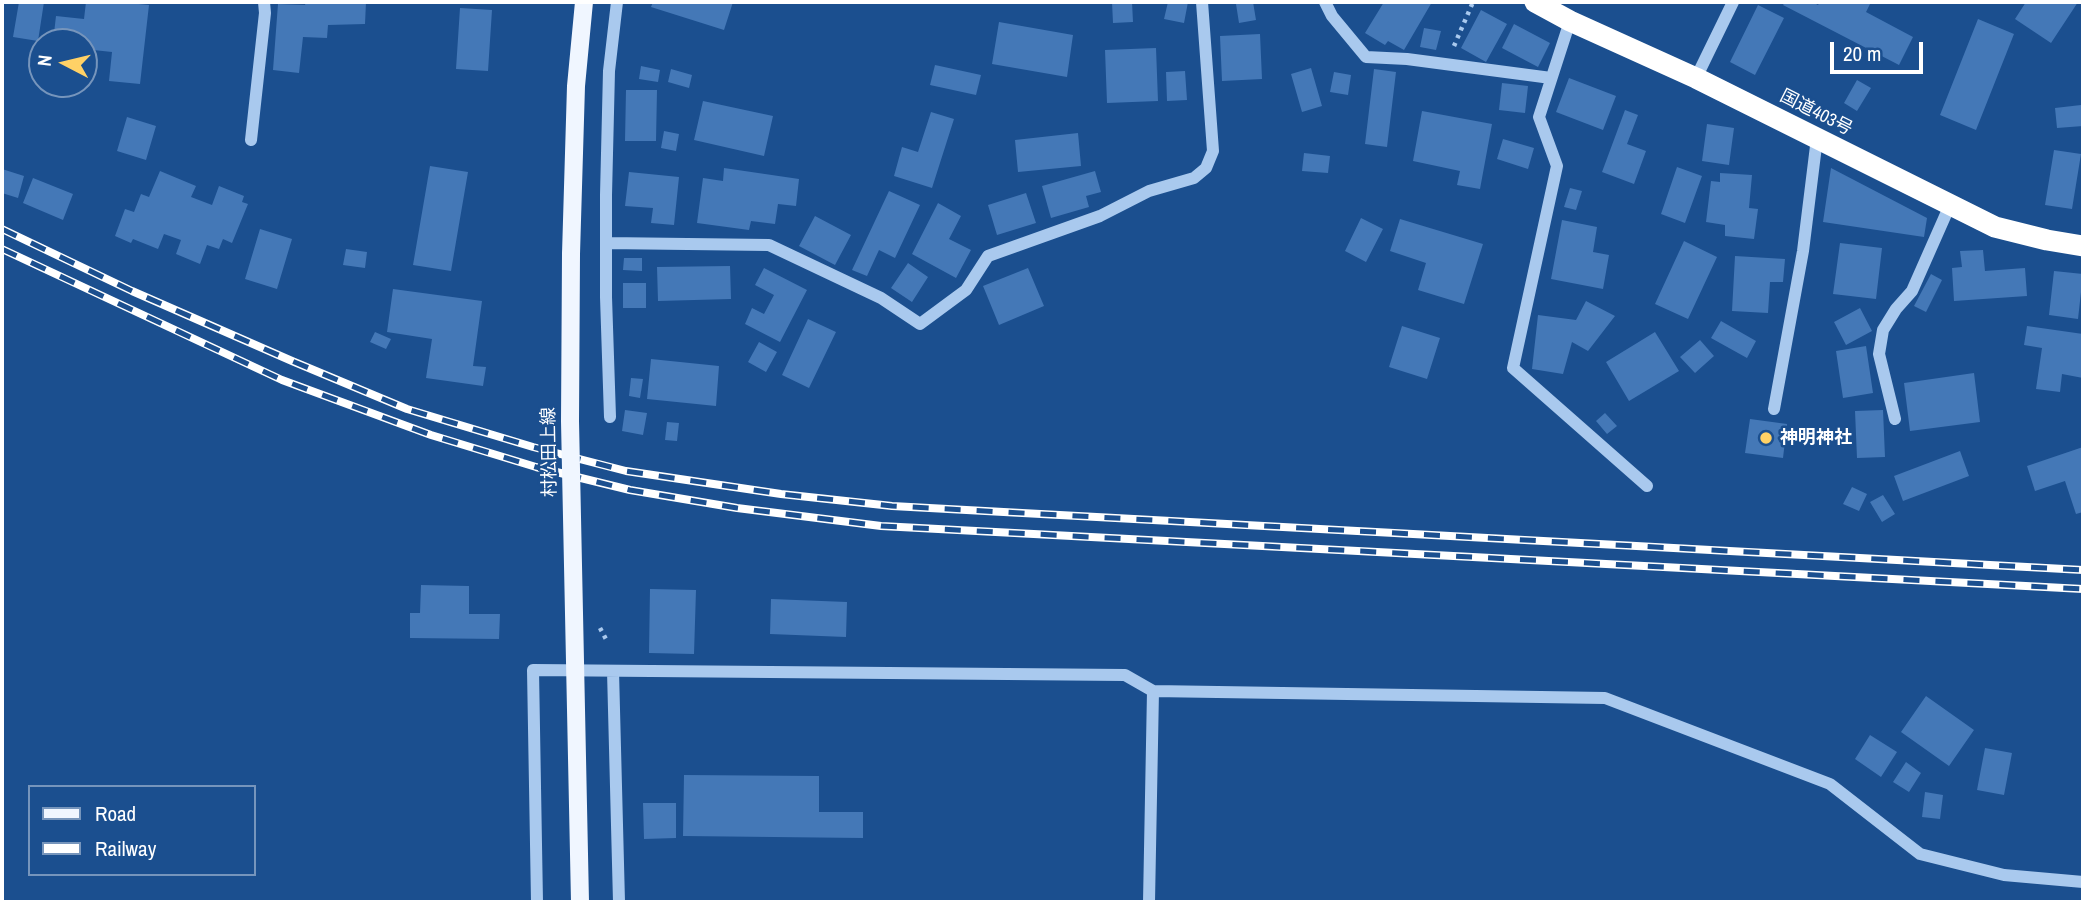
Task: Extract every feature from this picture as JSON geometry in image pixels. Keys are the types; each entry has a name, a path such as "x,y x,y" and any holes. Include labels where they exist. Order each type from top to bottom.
{"highway":[{"name":"国道403号","path":"1535,2 1696,78 1995,227 2083,246"}],"main road":[{"name":"村松田上線","path":"580,902 570,435 571,254 576,86 584,2"}],"street":[{"path":"251,140 264,2"},
{"path":"610,417 606,243 609,71 617,2"},
{"path":"606,243 769,245 881,298 920,324 966,290 988,256 1100,216 1149,191 1194,178 1206,167 1213,151 1202,2"},
{"path":"1325,2 1332,16 1366,57 1407,59 1551,78"},
{"path":"1696,78 1733,2"},
{"path":"1570,20 1539,117 1557,166 1513,368 1647,486"},
{"path":"1774,409 1803,251 1817,138"},
{"path":"1895,419 1879,354 1883,330 1912,291 1950,205"},
{"path":"537,902 533,670 1125,675 1153,691 1605,698 1830,784 1920,854 2004,876 2083,881"},
{"path":"613,671 619,902"},
{"path":"1149,902 1153,691"}],"path":[{"path":"1446,65 1472,2"}],"building":[{"path":"19,2 44,2 40,28 28,28 28,39 13,37"},
{"path":"86,2 149,5 140,84 109,81 112,52 98,50 98,28 55,28 56,16 84,19"},
{"path":"306,2 366,2 365,24 328,25 327,38 303,37 299,73 273,70 278,4 305,5"},
{"path":"653,2 733,2 724,30 651,7"},
{"path":"1112,2 1132,2 1133,22 1113,23"},
{"path":"1168,2 1188,2 1184,23 1164,19"},
{"path":"1253,2 1256,20 1239,23 1236,4"},
{"path":"1384,2 1432,2 1404,50 1388,41 1385,45 1365,33"},
{"path":"1785,2 1812,2 1818,5 1820,2 1871,2 1866,12 1913,37 1899,65 1783,5"},
{"path":"2026,2 2078,2 2051,43 2015,19"},
{"path":"1758,5 1784,18 1755,75 1730,62"},
{"path":"460,8 492,10 488,71 456,69"},
{"path":"1481,10 1507,24 1486,62 1461,48"},
{"path":"1978,19 2014,34 1976,130 1940,115"},
{"path":"999,22 1073,35 1067,77 992,64"},
{"path":"1514,24 1550,43 1538,67 1502,48"},
{"path":"1424,28 1441,31 1436,50 1420,47"},
{"path":"1260,34 1262,79 1222,81 1220,36"},
{"path":"1156,48 1158,101 1107,103 1105,50"},
{"path":"935,65 981,75 976,95 930,85"},
{"path":"641,66 660,70 658,82 639,79"},
{"path":"1311,68 1322,106 1302,112 1291,74"},
{"path":"671,69 692,75 689,88 668,82"},
{"path":"1374,69 1396,72 1387,147 1365,144"},
{"path":"1185,71 1187,100 1167,101 1166,72"},
{"path":"1334,72 1351,75 1348,95 1330,92"},
{"path":"1569,78 1616,96 1603,130 1556,112"},
{"path":"1857,80 1871,88 1857,111 1844,103"},
{"path":"1502,83 1528,86 1525,113 1499,110"},
{"path":"626,90 657,90 656,141 625,141"},
{"path":"703,101 773,116 764,156 694,140"},
{"path":"2081,105 2083,126 2057,128 2055,108"},
{"path":"1625,110 1638,115 1627,144 1646,151 1634,184 1602,172"},
{"path":"1422,111 1492,124 1480,189 1457,185 1460,171 1413,161"},
{"path":"931,112 954,119 932,188 894,176 902,147 918,152"},
{"path":"127,117 156,126 146,160 117,151"},
{"path":"1707,124 1734,128 1729,165 1702,161"},
{"path":"664,131 679,134 676,151 661,148"},
{"path":"1078,133 1081,166 1018,172 1015,140"},
{"path":"1503,139 1534,148 1528,169 1497,159"},
{"path":"2054,150 2081,154 2072,209 2045,205"},
{"path":"1304,153 1330,156 1328,173 1302,171"},
{"path":"430,166 468,172 451,271 413,265"},
{"path":"1677,167 1702,176 1685,223 1661,214"},
{"path":"724,168 799,179 796,206 778,204 775,224 751,221 749,230 697,223 703,178 723,181"},
{"path":"1831,168 1927,218 1924,237 1823,222"},
{"path":"2,169 24,176 18,198 2,193"},
{"path":"160,171 196,186 191,197 212,205 219,186 244,196 242,202 248,204 232,243 223,239 219,249 207,245 200,264 176,254 181,240 164,234 158,249 133,239 131,243 115,236 125,209 134,212 141,194 149,197"},
{"path":"1095,171 1101,192 1086,196 1089,207 1051,218 1042,186"},
{"path":"629,172 679,177 674,225 651,223 653,208 625,206"},
{"path":"1720,173 1752,175 1749,208 1758,209 1754,239 1725,236 1725,225 1706,222 1711,181 1720,182"},
{"path":"33,178 73,194 63,220 23,203"},
{"path":"1570,188 1582,191 1576,210 1564,207"},
{"path":"889,191 920,205 895,258 879,250 867,276 852,270"},
{"path":"1026,193 1036,223 997,235 988,205"},
{"path":"938,203 961,216 949,239 971,250 956,278 912,254"},
{"path":"815,216 851,235 835,265 799,246"},
{"path":"1361,218 1383,229 1366,262 1345,251"},
{"path":"1400,219 1483,244 1464,304 1418,290 1426,263 1390,251"},
{"path":"1562,220 1597,227 1593,252 1609,255 1603,289 1551,279"},
{"path":"260,229 292,239 277,289 245,279"},
{"path":"1684,241 1717,257 1688,319 1655,304"},
{"path":"1840,243 1882,248 1876,299 1833,294"},
{"path":"346,249 367,252 365,268 343,265"},
{"path":"1983,250 1985,271 2025,268 2027,296 1954,301 1952,268 1962,267 1960,251"},
{"path":"1735,256 1785,259 1783,282 1770,282 1768,313 1732,311"},
{"path":"624,258 642,258 642,271 623,270"},
{"path":"908,263 928,277 912,302 891,288"},
{"path":"730,266 731,299 658,301 657,267"},
{"path":"764,268 807,290 780,342 745,324 752,308 764,314 774,295 755,285"},
{"path":"1028,268 1044,306 999,325 983,286"},
{"path":"2054,271 2083,274 2078,319 2049,315"},
{"path":"1931,274 1942,280 1926,312 1914,306"},
{"path":"623,283 646,283 646,308 623,308"},
{"path":"393,289 482,301 473,366 486,367 483,386 426,378 432,339 387,332"},
{"path":"1586,301 1615,316 1588,351 1572,342 1563,374 1532,369 1538,315 1576,320"},
{"path":"1860,308 1872,331 1846,345 1834,322"},
{"path":"808,319 836,332 809,388 782,375"},
{"path":"1721,321 1756,341 1747,358 1711,338"},
{"path":"1402,326 1440,338 1427,379 1389,367"},
{"path":"2027,326 2083,334 2083,378 2062,374 2060,392 2036,389 2042,348 2024,345"},
{"path":"375,332 391,339 386,349 370,342"},
{"path":"1655,332 1679,371 1629,401 1606,362"},
{"path":"1700,340 1714,356 1695,373 1680,357"},
{"path":"759,342 777,352 766,372 748,362"},
{"path":"1866,346 1873,393 1843,398 1836,351"},
{"path":"651,359 719,366 716,406 647,399"},
{"path":"1974,373 1980,422 1910,431 1904,383"},
{"path":"631,378 643,379 640,398 629,396"},
{"path":"625,410 647,413 643,435 622,431"},
{"path":"1883,410 1885,457 1857,458 1855,411"},
{"path":"1605,413 1617,426 1607,434 1596,421"},
{"name":"神明神社","path":"1750,419 1787,424 1783,458 1745,453"},
{"path":"667,422 679,423 677,441 665,440"},
{"path":"2083,447 2083,512 2076,514 2065,481 2035,491 2027,466"},
{"path":"1960,451 1969,476 1903,501 1894,476"},
{"path":"1852,487 1867,494 1859,511 1843,504"},
{"path":"1883,495 1895,514 1882,522 1870,502"},
{"path":"421,585 469,586 469,614 500,614 499,639 410,638 410,613 420,613"},
{"path":"650,589 696,590 694,654 649,653"},
{"path":"771,599 847,602 846,637 770,634"},
{"path":"1926,696 1974,730 1949,766 1901,732"},
{"path":"1870,735 1897,752 1881,777 1855,759"},
{"path":"1985,748 2012,753 2004,795 1977,790"},
{"path":"1906,762 1921,773 1909,792 1893,782"},
{"path":"684,775 819,776 819,812 863,812 863,838 683,836"},
{"path":"1925,792 1943,795 1940,819 1922,817"},
{"path":"643,803 676,803 676,838 644,839"}],"railway":[{"path":"2,229 132,291 407,409 533,447 626,471 781,494 892,506 2083,570"},
{"path":"2,249 282,380 431,435 536,467 630,490 737,508 881,526 2083,589"}],"place":[{"name":"神明神社","path":"1766,438"}]}
